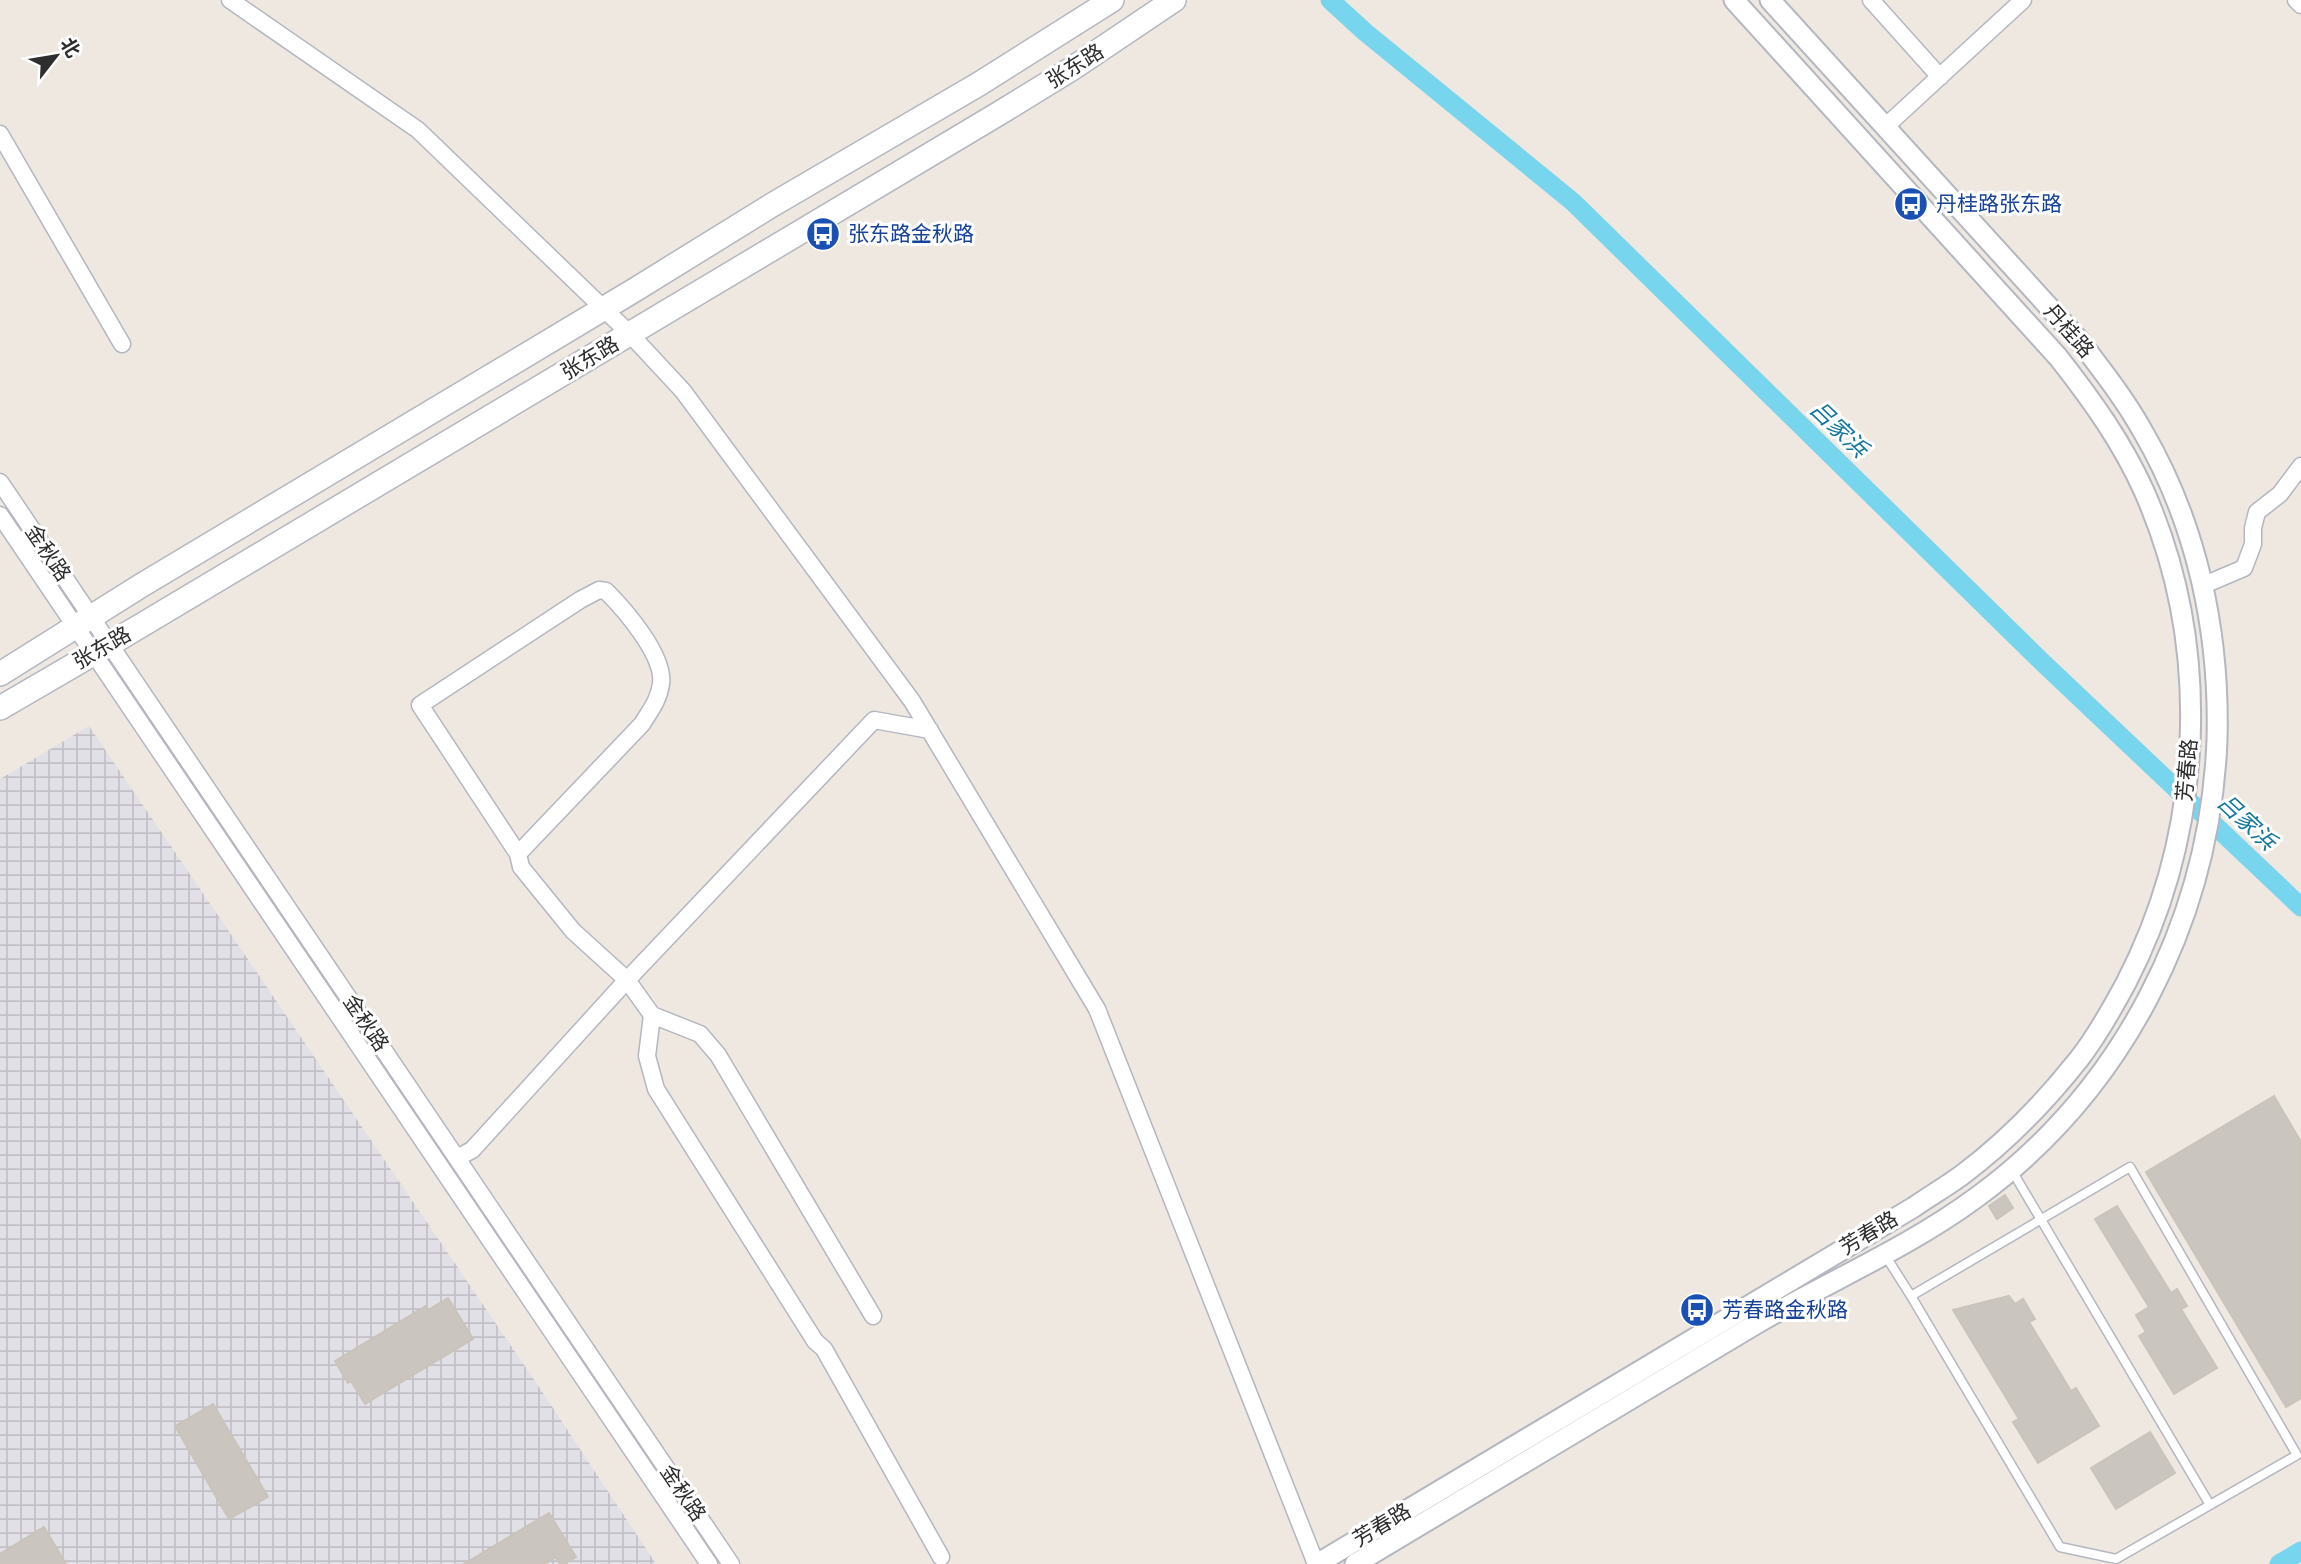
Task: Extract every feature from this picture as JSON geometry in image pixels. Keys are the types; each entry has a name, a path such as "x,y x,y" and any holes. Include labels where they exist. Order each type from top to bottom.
{"main road":[{"name":"张东路","path":"0,674 142,585 772,205 979,84 1112,0"},
{"name":"张东路","path":"0,708 1052,81 1174,0"}],"street":[{"path":"230,0 246,5 418,130 630,334 683,391 912,701 1097,1009 1316,1564"},
{"name":"丹桂路","path":"1734,0 2058,357 2092,401 2119,443 2143,490 2178,591 2187,648 2191,714"},
{"name":"丹桂路","path":"1770,0 2078,340 2114,385 2142,430 2168,479 2188,530 2204,585 2213,645 2217,739"},
{"path":"1871,0 1940,77"},
{"path":"1885,127 2024,0"},
{"path":"2296,0 2301,5"},
{"path":"0,134 122,344"},
{"path":"2204,585 2244,568 2253,544 2257,512 2280,494 2301,466"},
{"name":"金秋路","path":"0,482 84,623"},
{"name":"金秋路","path":"0,515 84,623 457,1158 731,1564"},
{"path":"518,854 642,724 658,699 662,681 657,662 633,622 606,591 599,590 580,600 420,705 518,854 521,867 573,931 627,980 652,1016 700,1034 718,1055 873,1316"},
{"name":"金秋路","path":"102,649 709,1564"},
{"name":"芳春路","path":"1316,1564 1913,1207 1962,1175 2005,1139 2080,1058 2114,1006 2141,953 2165,890 2180,834 2189,776 2191,714"},
{"path":"457,1158 472,1150 627,980 874,720 930,730"},
{"name":"芳春路","path":"1355,1564 1784,1307 1885,1255 1978,1197 2011,1169 2061,1121 2101,1074 2137,1020 2160,975 2187,910 2206,840 2216,779 2217,739"},
{"path":"652,1016 647,1056 656,1089 814,1341 824,1349 941,1557"}],"lane":[{"path":"1885,1255 2060,1547 2116,1559 2297,1455 2130,1167 1911,1296"},
{"path":"2011,1169 2210,1505"}],"shaded area":[{"path":"89,726 539,1387 656,1564 0,1564 0,779"}],"building":[{"path":"2274,1096 2301,1142 2301,1398 2286,1407 2146,1172"},
{"path":"2005,1195 2013,1208 1997,1219 1989,1206"},
{"path":"2117,1206 2171,1293 2177,1289 2187,1306 2181,1309 2217,1368 2174,1394 2139,1336 2146,1332 2136,1315 2149,1307 2095,1219"},
{"path":"2009,1296 2015,1304 2023,1299 2035,1319 2029,1322 2071,1391 2076,1388 2099,1426 2038,1463 2013,1422 2019,1419 1953,1310"},
{"path":"448,1298 473,1339 365,1404 335,1361 426,1306 428,1310"},
{"path":"213,1404 268,1497 229,1519 175,1426"},
{"path":"2150,1432 2175,1473 2116,1509 2091,1468"},
{"path":"549,1513 576,1557 564,1564 560,1564 556,1557 545,1564 464,1564"},
{"path":"44,1527 66,1564 0,1564 0,1554"}],"waterway":[{"name":"吕家浜","path":"1330,0 1365,32 1573,202 2040,660 2301,907"},
{"path":"2279,1564 2301,1551"}],"place":[{"name":"丹桂路张东路","path":"1911,204"},
{"name":"张东路金秋路","path":"823,234"},
{"name":"芳春路金秋路","path":"1697,1310"}]}
